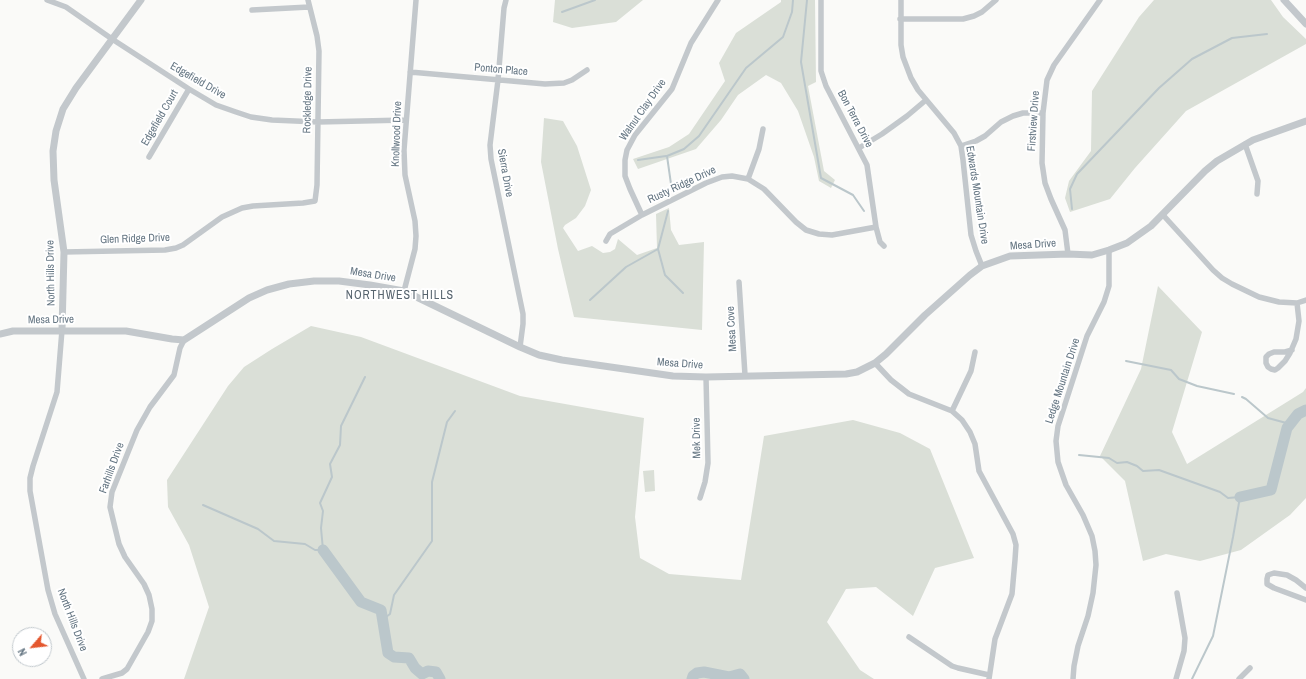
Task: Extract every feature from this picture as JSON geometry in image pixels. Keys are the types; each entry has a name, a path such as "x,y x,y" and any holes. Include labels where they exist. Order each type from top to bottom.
{"street":[{"name":"Edgefield Drive","path":"47,0 66,7 112,39 216,105 251,117 272,120 318,122 406,120"},
{"name":"North Hills Drive","path":"84,679 55,614 48,590 30,491 30,478 33,466 57,392 62,330 64,252 54,180 53,150 56,131 63,109 76,88 141,0"},
{"name":"Rockledge Drive","path":"308,0 317,36 319,51 317,185 315,201"},
{"name":"Knollwood Drive","path":"404,291 415,249 416,236 415,221 405,175 404,150 416,0"},
{"name":"Sierra Drive","path":"506,0 490,145 491,159 523,314 520,347"},
{"name":"Walnut Clay Drive","path":"642,215 625,176 625,160 627,150 635,135 672,89 691,43 718,0"},
{"name":"Bon Terra Drive","path":"821,0 821,71 826,86 867,165 876,227 880,242 884,246"},
{"name":"Edwards Mountain Drive","path":"901,0 901,45 906,66 918,90 954,132 960,146 963,160 971,235 982,266"},
{"path":"900,18 963,19 982,12 996,0"},
{"name":"Firstview Drive","path":"1068,254 1065,230 1045,183 1042,163 1043,113 1047,80 1054,65 1100,0"},
{"path":"1284,0 1306,24"},
{"path":"252,10 309,7"},
{"name":"Ponton Place","path":"410,72 545,84 564,83 572,80 587,70"},
{"name":"Edgefield Court","path":"149,157 189,89"},
{"path":"859,148 908,116 926,100"},
{"path":"960,146 976,141 985,136 1001,122 1023,112 1043,113"},
{"name":"Mesa Drive","path":"0,334 13,331 126,331 184,340 249,298 267,290 289,284 314,281 339,281 404,291 520,347 539,355 554,358 673,376 706,377 846,374 857,372 875,363 936,304 982,266 1010,256 1092,254 1109,250 1127,243 1138,237 1163,215 1208,168 1245,144 1306,121"},
{"path":"748,179 759,149 763,129"},
{"path":"1245,144 1258,181 1257,194"},
{"name":"Rusty Ridge Drive","path":"606,241 610,234 642,215 706,183 722,177 733,176 748,179 764,189 796,222 806,230 819,234 832,235 876,227"},
{"name":"Glen Ridge Drive","path":"64,252 176,248 183,245 222,217 242,208 315,201"},
{"path":"1163,215 1222,278 1259,297 1279,302 1297,302 1306,300"},
{"name":"Ledge Mountain Drive","path":"1073,679 1078,646 1088,616 1093,593 1096,565 1095,551 1092,536 1083,515 1066,485 1058,462 1056,441 1058,426 1087,336 1104,302 1109,286 1109,250"},
{"name":"Mesa Cove","path":"739,282 745,375"},
{"path":"1292,350 1269,354 1266,358 1268,367 1275,370 1278,368 1285,361 1292,350 1296,339 1298,321 1297,302"},
{"name":"Farhills Drive","path":"102,679 122,673 127,669 148,632 152,621 152,609 147,590 125,557 119,544 110,507 112,492 141,423 150,407 174,375 180,348 184,340"},
{"path":"952,411 971,371 975,352"},
{"path":"875,363 891,380 908,394 952,411 962,420 970,432 975,444 980,471 1013,534 1016,545 1012,594 994,639 989,677 952,666 909,637"},
{"name":"Mek Drive","path":"700,498 705,482 708,463 706,377"},
{"path":"1306,588 1296,580 1286,575 1274,573 1268,575 1266,579 1268,584 1274,588 1306,600"},
{"path":"1176,679 1184,651 1185,638 1177,593"},
{"path":"1239,679 1250,668"}],"shaded area":[{"path":"555,0 643,0 616,22 572,28 553,22"},
{"path":"781,0 815,0 816,82 808,86 824,171 835,180 831,188 819,181 814,157 798,111 781,83 766,75 738,95 721,120 696,149 638,169 633,159 669,147 689,134 725,81 719,63 736,33 781,2"},
{"path":"1154,0 1271,0 1283,17 1306,39 1306,44 1186,111 1135,168 1110,199 1070,212 1065,198 1069,181 1091,151 1092,91 1139,17"},
{"path":"544,118 563,121 577,146 591,190 585,206 576,218 563,228 578,251 592,246 603,253 610,252 615,249 618,239 637,255 657,248 656,214 669,208 671,230 679,245 704,242 702,330 574,317 558,249 541,162"},
{"path":"1158,286 1202,332 1172,432 1187,464 1303,392 1306,388 1306,498 1290,515 1241,550 1200,561 1166,554 1143,561 1125,481 1100,456 1141,369"},
{"path":"311,326 361,337 520,396 644,418 635,517 640,558 669,574 741,580 764,436 853,420 900,433 930,449 974,558 935,568 913,616 876,587 846,589 827,622 860,670 874,679 184,679 209,607 189,545 168,507 167,480 228,386 244,367"},
{"path":"654,470 655,491 645,492 643,471"}],"waterway":[{"path":"562,12 595,0"},
{"path":"672,191 667,156 684,149 699,136 746,68 783,37 792,12 793,0"},
{"path":"807,0 801,62 821,178 853,195 864,211"},
{"path":"1072,209 1070,189 1077,174 1159,88 1192,59 1232,38 1267,34"},
{"path":"638,160 666,156"},
{"path":"590,300 626,267 658,249 668,211"},
{"path":"658,249 665,275 683,293"},
{"path":"1126,361 1171,370 1179,379 1197,386 1234,394"},
{"path":"203,505 258,529 274,541 305,544 315,550 323,550 321,528 323,511 320,503 332,477 330,464 340,445 341,426 365,377"},
{"path":"1242,397 1268,418 1290,424"},
{"path":"1240,497 1271,490 1287,428 1298,414 1306,410"},
{"path":"382,620 390,614 394,595 432,541 432,482 447,422 455,411"},
{"path":"1079,455 1109,458 1117,463 1127,462 1137,466 1143,471 1159,470 1220,492 1228,498 1240,497 1213,636 1192,679"},
{"path":"323,550 361,602 381,610 388,653 394,657 409,658 415,668 422,674 428,671 436,672 440,679"},
{"path":"692,679 697,673 704,672 729,677 740,674 744,679"}],"district":[{"name":"NORTHWEST HILLS","path":"400,296"}]}
